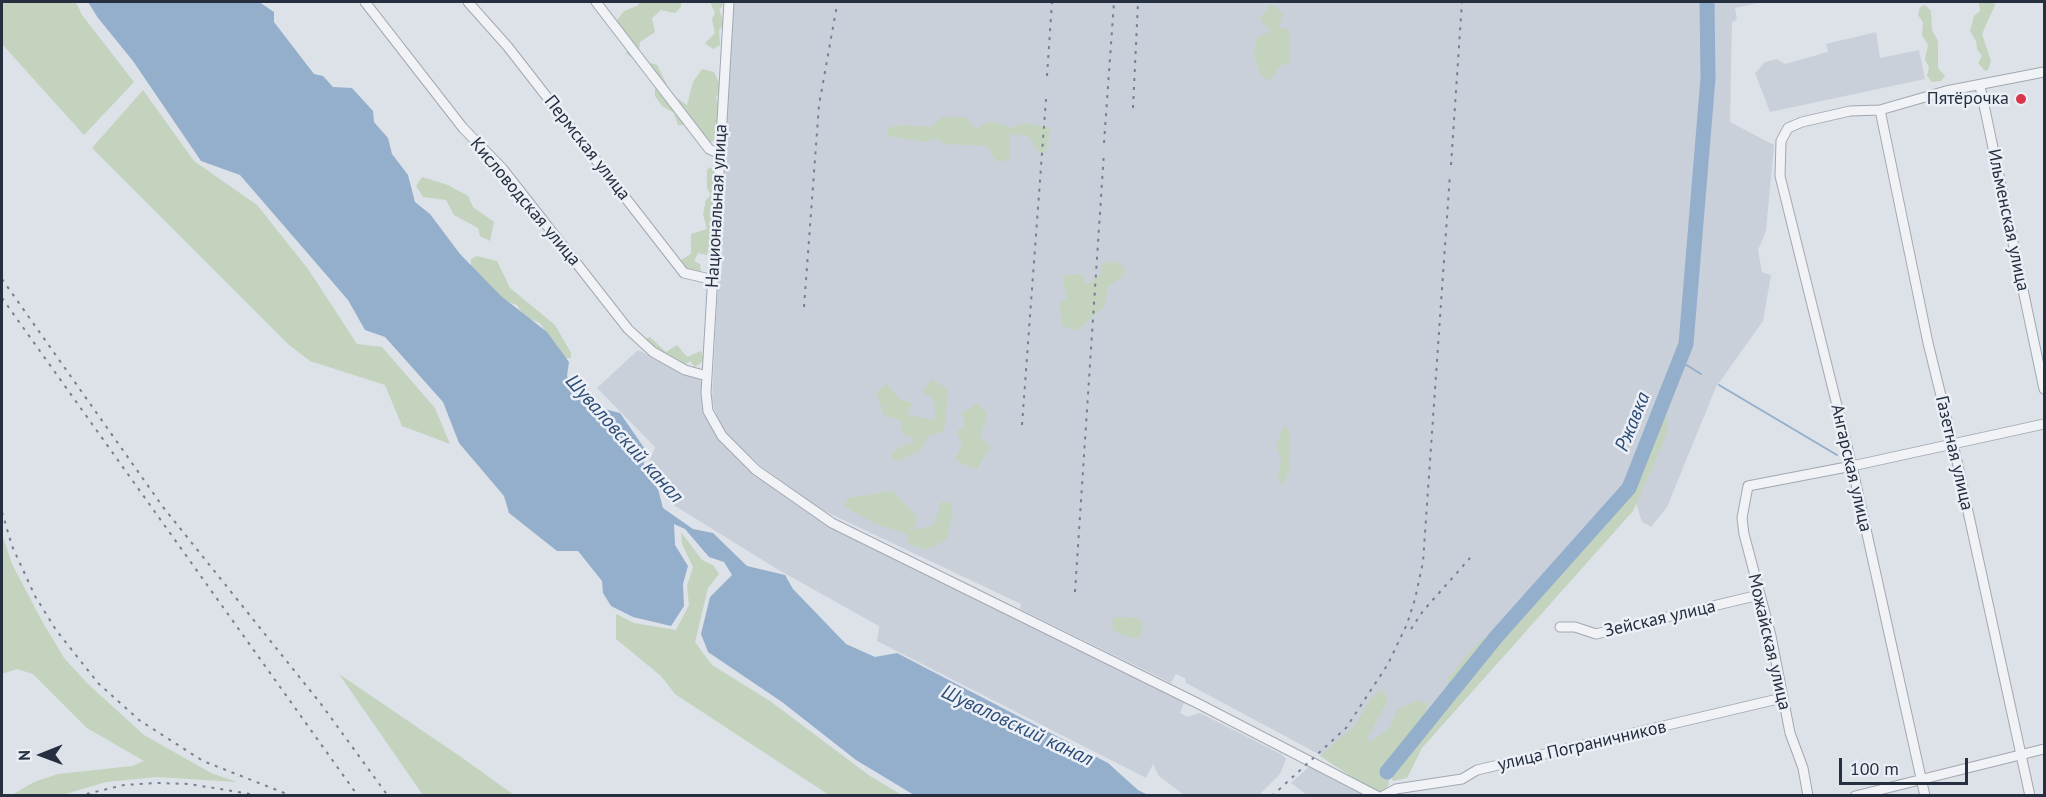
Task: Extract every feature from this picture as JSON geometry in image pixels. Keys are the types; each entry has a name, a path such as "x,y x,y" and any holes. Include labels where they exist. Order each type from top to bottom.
{"street":[{"name":"Кисловодская улица","path":"365,2 463,128 501,168 628,328 653,352 685,370 706,376"},
{"name":"Пермская улица","path":"468,2 508,47 684,273 714,280"},
{"path":"596,2 709,149 720,154"},
{"name":"Национальная улица","path":"729,2 714,280 706,376 708,411 722,436 756,470 832,523 1207,708 1377,795"},
{"path":"1880,110 1946,91 2044,72"},
{"name":"Ильменская улица","path":"1980,86 2044,389"},
{"name":"Ангарская улица","path":"1880,110 1850,111 1802,122 1788,128 1781,141 1780,176 1852,466 1925,795"},
{"name":"Газетная улица","path":"1880,110 1926,332 2030,795"},
{"path":"1852,466 2044,423"},
{"name":"Можайская улица","path":"1808,795 1803,768 1790,734 1771,636 1759,595 1742,518 1748,486 1852,466"},
{"name":"Зейская улица","path":"1560,627 1575,627 1596,634 1759,595"},
{"name":"улица Пограничников","path":"1383,795 1396,789 1462,779 1477,770 1782,698"},
{"path":"1855,795 2044,749"}],"shaded area":[{"path":"732,2 1762,2 1735,8 1737,20 1732,22 1730,122 1774,145 1766,231 1758,250 1762,272 1771,275 1763,321 1716,387 1667,507 1651,527 1642,522 1636,503 1382,788 1186,683 1185,678 1176,674 1171,683 1020,609 1021,604 818,508 761,466 731,439 720,425 712,401"},
{"path":"1876,32 1880,58 1919,50 1925,79 1770,112 1755,73 1765,62 1777,59 1785,64 1828,52 1826,44"},
{"path":"638,350 702,381 703,407 753,471 805,510 829,525 1185,701 1180,713 1188,717 1199,713 1204,715 1281,754 1286,759 1280,774 1259,795 1184,795 1159,776 1153,764 1146,778 877,641 879,626 777,569 672,504 646,471 655,447 597,388"},
{"path":"1312,764 1371,795 1307,795 1291,783"}],"green space":[{"path":"2,2 76,2 82,15 134,82 84,135 2,44"},
{"path":"639,2 681,2 681,7 675,13 661,10 652,18 655,32 640,42 639,50 632,58 626,53 632,39 616,33 612,27 624,11 639,5"},
{"path":"710,2 722,2 723,6 719,9 724,24 719,30 720,45 713,49 705,43 715,33 712,19 715,13"},
{"path":"1979,2 1994,2 1995,5 1982,34 1991,61 1988,70 1985,71 1978,63 1982,56 1970,31 1974,16 1980,11"},
{"path":"1271,4 1283,13 1279,28 1290,29 1290,63 1281,65 1269,81 1261,75 1254,55 1257,38 1270,31 1260,19"},
{"path":"1925,5 1931,11 1932,30 1938,41 1938,68 1945,76 1941,81 1932,82 1927,76 1929,68 1925,59 1928,45 1922,35 1923,22 1918,15 1920,7"},
{"path":"651,63 657,65 672,95 687,105 693,82 702,69 714,72 721,87 716,98 720,108 719,120 715,125 716,139 711,142 692,133 687,125 678,125 674,113 662,106 655,96 655,86 646,72"},
{"path":"143,90 194,161 257,205 308,269 357,344 382,347 435,408 450,444 402,426 385,385 310,361 288,344 92,148"},
{"path":"943,117 966,117 975,130 990,121 1012,128 1024,123 1051,128 1046,153 1038,153 1029,136 1010,134 1009,161 996,161 987,146 944,144 937,138 925,142 888,136 887,128 903,125 931,127"},
{"path":"710,167 715,173 713,226 707,255 698,253 694,261 700,264 701,272 689,271 681,260 691,254 691,234 707,229 703,214 706,200 711,195 707,188 707,170"},
{"path":"422,177 448,185 468,196 473,207 494,222 490,241 480,236 478,228 454,215 446,200 423,197 416,186"},
{"path":"477,256 497,261 510,288 555,325 571,353 571,358 563,358 540,323 524,317 517,305 503,300 471,267 471,259"},
{"path":"1116,261 1124,268 1123,277 1108,287 1104,307 1076,331 1063,327 1059,304 1067,298 1062,276 1081,274 1087,285 1101,274 1101,264"},
{"path":"650,337 666,352 677,345 687,357 701,351 704,360 695,367 690,361 679,369 638,342"},
{"path":"932,379 948,390 944,431 929,436 919,451 899,461 890,458 895,450 916,440 901,433 902,421 884,415 876,392 887,384 899,399 912,403 907,415 936,420 934,399 922,392"},
{"path":"978,403 987,414 980,437 990,447 976,470 955,460 962,445 957,431 965,426 962,413"},
{"path":"1668,414 1668,432 1633,511 1422,748 1407,778 1393,781 1389,773 1390,762 1448,694 1448,678 1479,641 1503,629 1583,540 1631,493 1656,425"},
{"path":"1284,425 1290,431 1289,470 1284,484 1277,481 1281,460 1276,446"},
{"path":"892,491 917,516 914,530 934,525 941,502 949,501 953,513 946,540 925,550 908,543 907,534 876,524 844,506 848,498"},
{"path":"681,532 702,560 713,565 719,574 708,588 695,642 712,665 770,701 870,776 902,795 829,795 675,694 661,676 616,639 616,614 634,623 676,630 689,605 687,586 693,567 682,544"},
{"path":"2,534 12,564 42,621 64,658 89,685 144,735 211,773 237,782 157,777 106,782 62,795 12,795 34,782 58,774 132,766 144,761 87,728 33,674 17,669 2,674"},
{"path":"1115,617 1139,618 1143,624 1140,637 1130,638 1113,630 1112,621"},
{"path":"339,674 461,757 514,795 423,795"},
{"path":"1382,690 1388,699 1367,739 1370,742 1389,729 1398,709 1418,700 1428,703 1425,716 1386,763 1389,785 1383,791 1375,792 1320,756 1355,725 1373,696"}],"water":[{"name":"Шуваловский канал","path":"88,2 259,2 274,12 274,22 314,74 323,76 333,87 352,88 373,111 374,122 388,138 392,154 408,175 415,202 430,214 460,254 501,296 547,332 569,362 567,376 570,382 582,385 601,408 620,413 647,452 642,470 658,489 663,508 693,529 713,533 747,566 785,575 793,589 846,644 875,657 897,653 1108,763 1138,790 1148,795 914,795 856,760 782,702 708,652 701,634 710,597 732,575 724,562 709,557 685,529 674,524 675,545 688,566 683,584 684,606 671,626 633,617 611,606 603,593 602,581 578,551 557,551 509,513 504,496 459,443 443,402 385,337 365,330 348,300 240,175 201,161 133,61"}],"waterway":[{"name":"Ржавка","path":"1387,772 1497,636 1629,488 1686,344 1708,78 1707,2"},
{"path":"1680,361 1701,374"},
{"path":"1719,385 1837,455"}],"railway":[{"path":"1047,76 1052,2"},
{"path":"1104,143 1114,2"},
{"path":"1133,108 1138,2"},
{"path":"1451,165 1462,2"},
{"path":"804,307 819,105 837,5"},
{"path":"1022,425 1046,99"},
{"path":"1075,592 1104,152"},
{"path":"1272,796 1346,728 1388,664 1407,624 1415,599 1423,562 1450,174"},
{"path":"2,279 163,507 321,704 388,796"},
{"path":"2,298 358,796"},
{"path":"2,512 12,546 35,596 56,630 98,683 139,720 203,761 292,796"},
{"path":"1411,629 1423,611 1470,558"},
{"path":"78,796 124,785 157,783 189,784 263,796"}],"place":[{"name":"Пятёрочка","path":"2021,99"}]}
